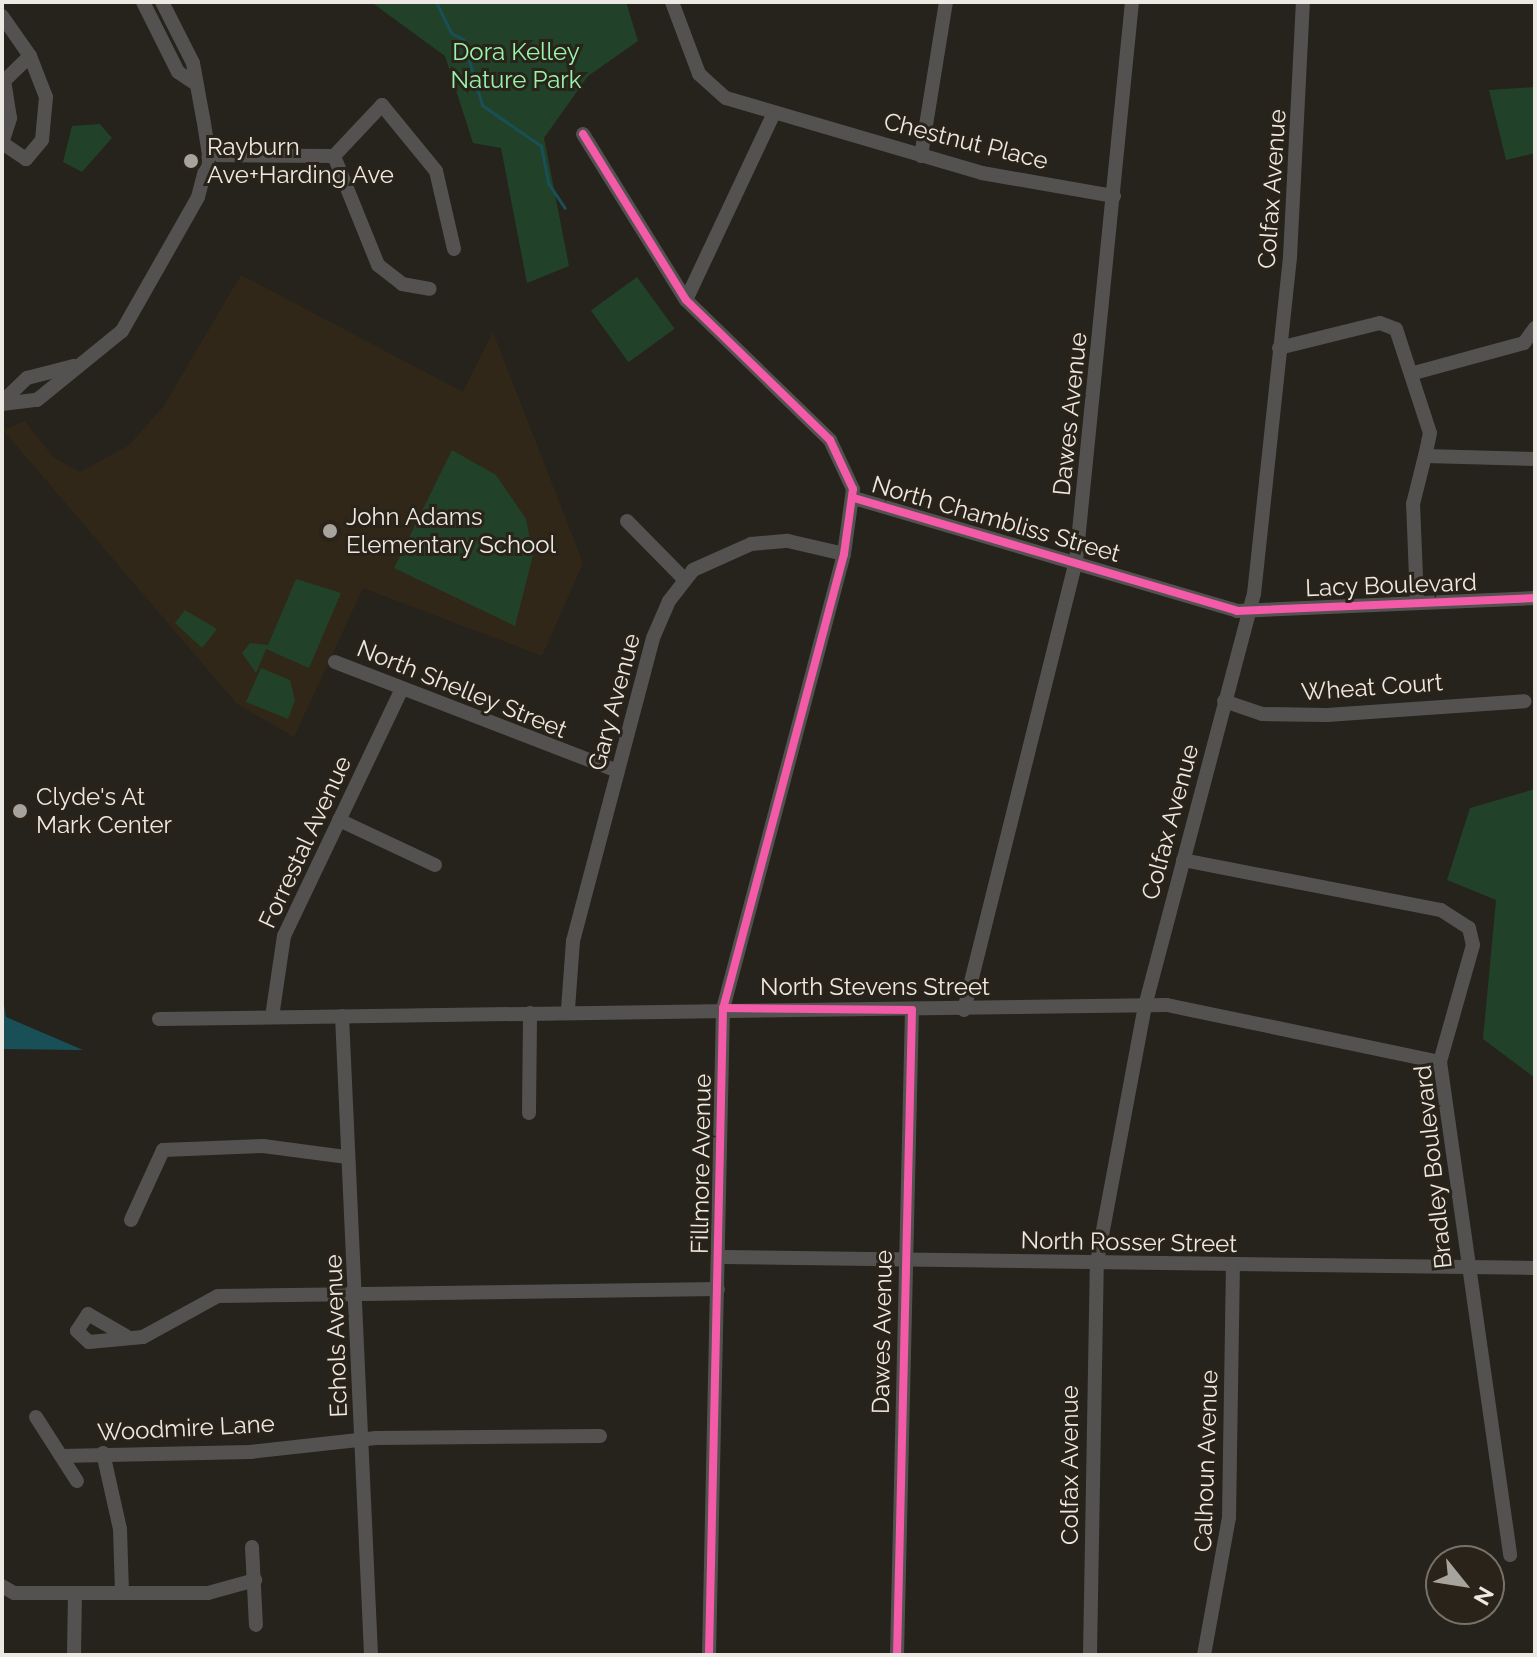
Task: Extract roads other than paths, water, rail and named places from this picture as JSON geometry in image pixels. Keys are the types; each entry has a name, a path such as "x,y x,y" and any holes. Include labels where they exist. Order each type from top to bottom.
{"street":[{"path":"143,2 178,72 193,82"},
{"path":"2,403 37,400 78,364 105,349 132,317 188,220 209,155 193,82 193,63 162,2"},
{"name":"Chestnut Place","path":"672,2 706,84 774,113 810,121 921,156 1114,196"},
{"path":"921,156 946,2"},
{"name":"Dawes Avenue","path":"964,1010 1076,561 1132,2"},
{"name":"Colfax Avenue","path":"1090,1655 1097,1262 1145,1006 1248,610 1279,348 1301,121 1303,2"},
{"path":"2,16 30,56 46,97 42,140 26,159 2,143 10,118 4,81 30,56"},
{"path":"209,155 334,156 385,108 436,171 454,249"},
{"path":"686,300 774,113"},
{"name":"North Chambliss Street","path":"583,134 686,300 830,440 854,498 1248,610"},
{"path":"334,156 372,257 402,284 430,289"},
{"path":"1279,348 1388,325 1402,335 1430,433 1413,504 1417,602"},
{"path":"1414,373 1524,343 1535,328"},
{"path":"2,403 27,378 78,364"},
{"path":"1425,456 1535,459"},
{"name":"Fillmore Avenue","path":"709,1655 721,1257 723,1008 844,554 854,498"},
{"path":"627,521 684,579"},
{"name":"Gary Avenue","path":"568,1009 573,941 653,638 684,579 723,554 765,542 844,554"},
{"name":"Lacy Boulevard","path":"1248,610 1535,598"},
{"name":"North Shelley Street","path":"335,662 401,691 618,771"},
{"name":"Forrestal Avenue","path":"272,1017 277,955 401,691"},
{"name":"Wheat Court","path":"1224,701 1262,714 1327,715 1525,701"},
{"path":"339,820 435,865"},
{"name":"Bradley Boulevard","path":"1183,860 1441,910 1463,921 1473,945 1440,1062 1466,1267 1510,1555"},
{"name":"North Stevens Street","path":"159,1019 530,1013 568,1009 964,1010 1145,1006 1440,1062"},
{"name":"Dawes Avenue","path":"897,1655 903,1259 912,1010"},
{"path":"529,1113 530,1013"},
{"name":"Echols Avenue","path":"342,1016 347,1157 358,1295 371,1655"},
{"path":"131,1220 163,1150 263,1146 347,1157"},
{"name":"North Rosser Street","path":"721,1257 1535,1268"},
{"name":"Calhoun Avenue","path":"1204,1655 1229,1517 1233,1266"},
{"path":"126,1336 143,1337 218,1296 718,1289"},
{"path":"36,1417 77,1481"},
{"name":"Woodmire Lane","path":"61,1456 362,1441 600,1436"},
{"path":"103,1453 120,1529 122,1591"},
{"path":"252,1547 256,1625"},
{"path":"2,1586 14,1593 208,1593 255,1580"},
{"path":"74,1655 75,1593"}],"water":[{"path":"2,993 6,1017 83,1050 2,1049"}],"waterway":[{"path":"436,2 451,33 463,39 482,105 541,146 548,183 565,208"}],"place":[{"name":"Rayburn Ave+Harding Ave","path":"191,161"},
{"name":"John Adams Elementary School","path":"330,531"},
{"name":"Clyde's At Mark Center","path":"20,811"}],"park label":[{"name":"Dora Kelley Nature Park","path":"516,66"}]}
